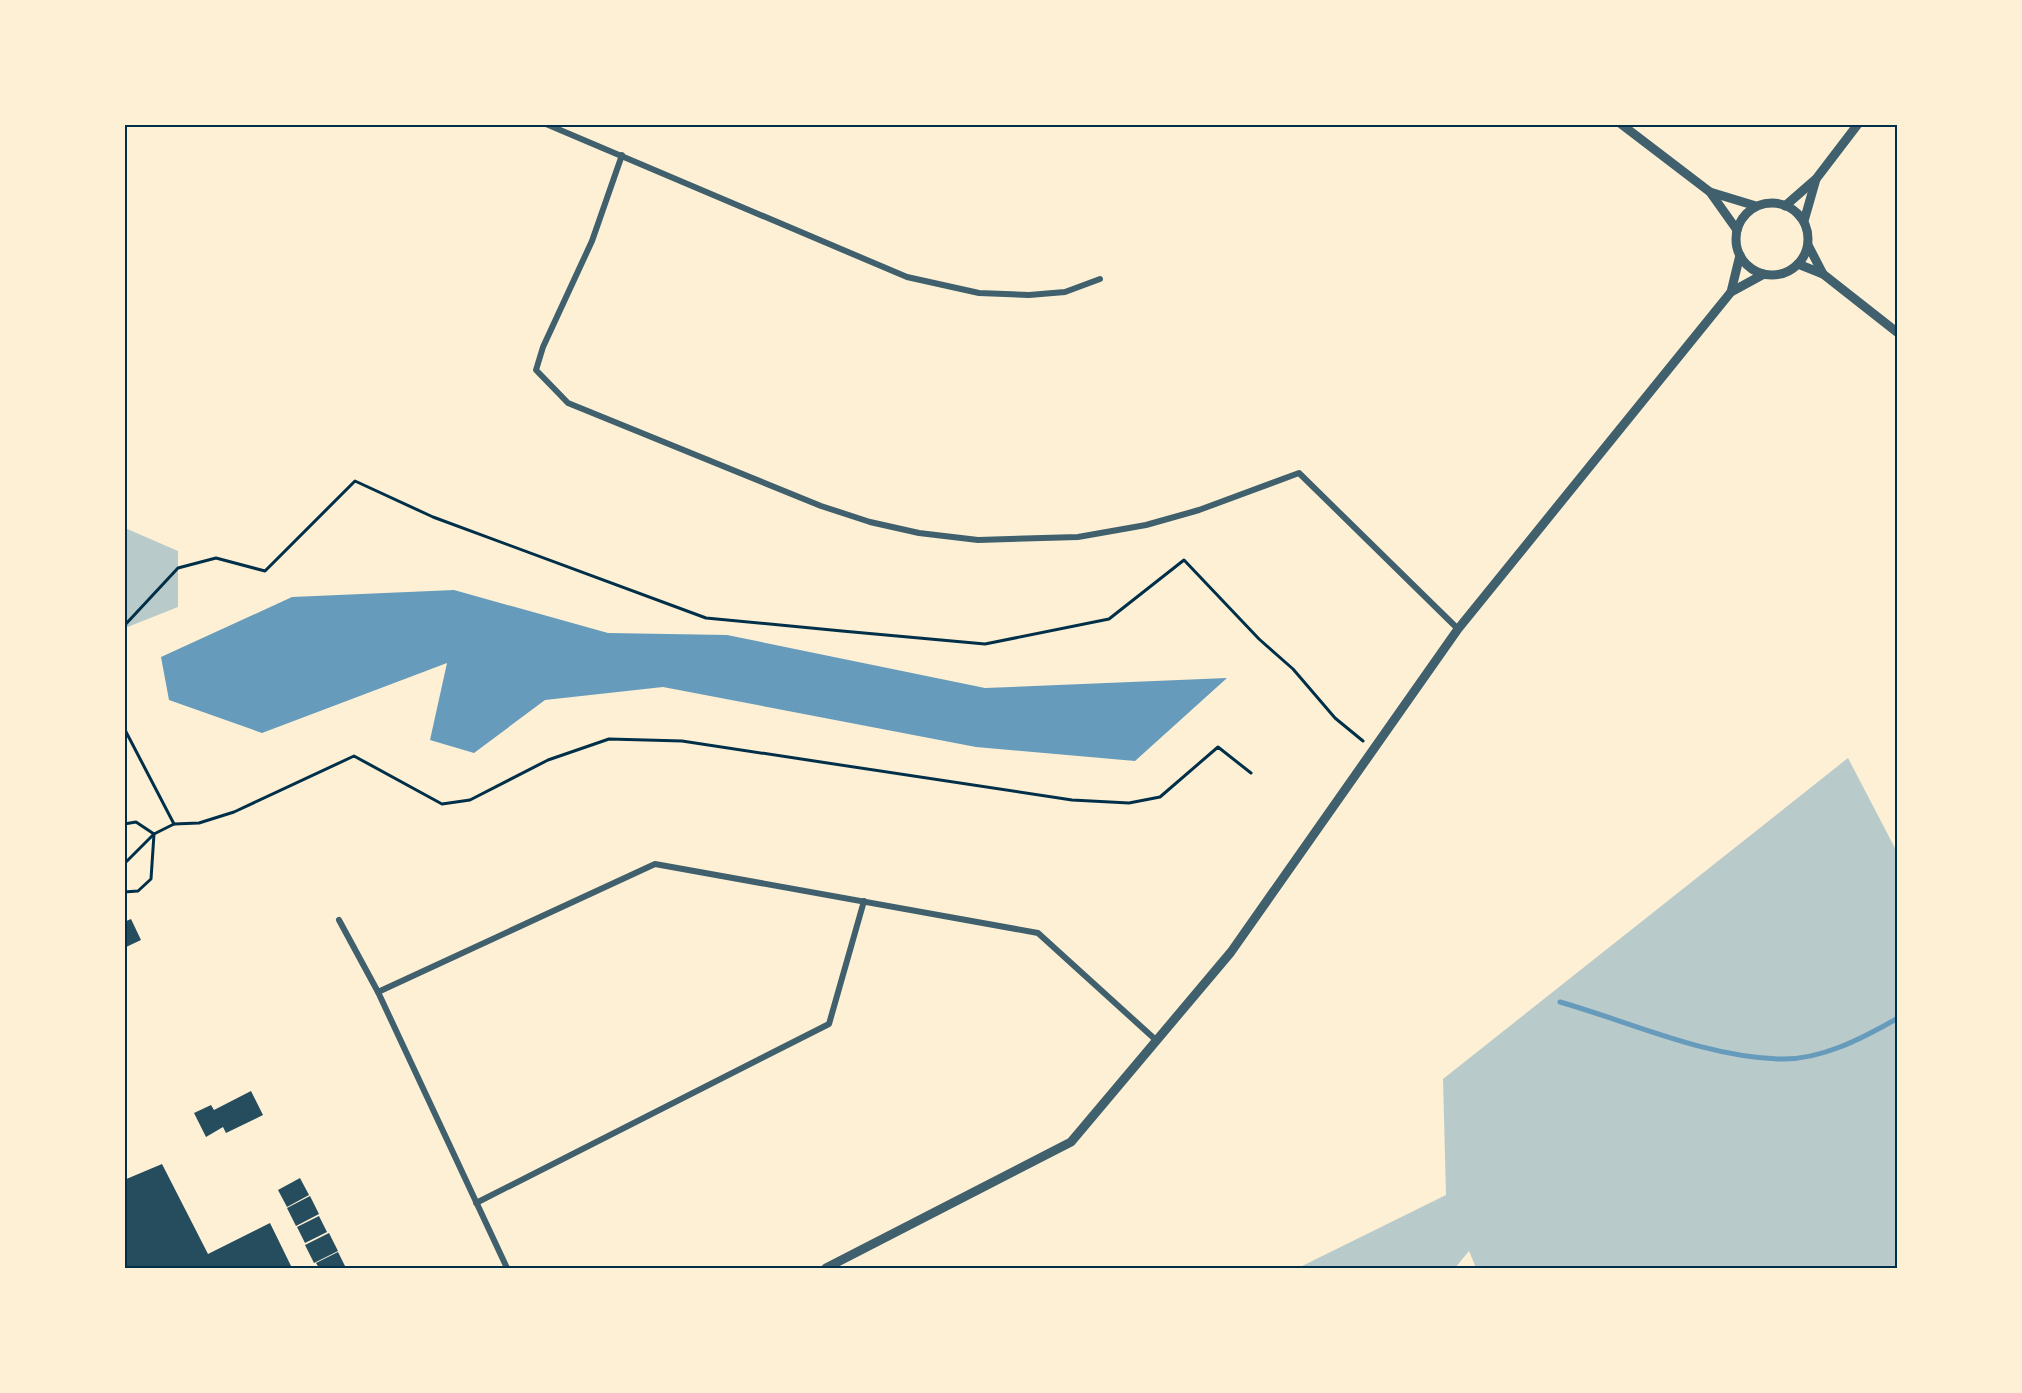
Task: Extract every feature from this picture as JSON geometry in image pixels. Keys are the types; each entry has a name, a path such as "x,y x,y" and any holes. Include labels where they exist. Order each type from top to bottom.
{"street":[{"path":"546,124 907,277 979,293 1029,295 1065,292 1100,279"},
{"path":"1621,124 1710,192 1737,230"},
{"path":"1785,206 1816,179 1858,124"},
{"path":"622,155 592,241 543,347 536,370 568,403 821,506 870,522 919,533 978,540 1078,537 1146,525 1199,510 1299,473 1458,629"},
{"path":"1804,221 1816,179"},
{"path":"1710,192 1756,206"},
{"path":"1808,245 1794,269 1783,274 1764,274 1749,268 1740,255 1737,248 1737,230 1746,213 1756,206 1768,202 1785,206 1801,216 1804,221 1808,245 1823,274"},
{"path":"1731,292 1740,255"},
{"path":"1797,264 1823,274 1898,333"},
{"path":"826,1269 1071,1142 1232,952 1458,629 1731,292 1764,274"},
{"path":"378,992 655,864 1038,933 1156,1041"},
{"path":"476,1203 829,1024 864,901"},
{"path":"339,920 378,992 507,1269"}],"path":[{"path":"124,626 178,568 216,558 265,572 355,481 433,517 706,618 819,629 985,644 1109,619 1184,560 1259,639 1293,669 1335,718 1374,750"},
{"path":"124,728 174,824"},
{"path":"124,864 154,834 174,824 199,824 234,812 354,756 442,804 470,800 548,760 609,739 682,741 1049,796 1129,803 1160,797 1218,747 1251,772"},
{"path":"124,824 136,822 154,834"},
{"path":"124,892 138,891 151,879 154,834"}],"shaded area":[{"path":"125,528 178,551 178,607 125,628"},
{"path":"1848,758 1897,852 1897,1268 1476,1268 1469,1251 1455,1268 1298,1268 1446,1195 1443,1079"}],"water":[{"path":"454,590 608,633 727,635 985,688 1227,678 1135,761 976,747 663,687 545,700 474,753 430,740 447,663 262,733 169,700 161,657 292,597"}],"building":[{"path":"131,919 141,940 124,948 124,922"},
{"path":"251,1091 263,1115 226,1133 223,1127 206,1137 194,1113 211,1105 214,1110"},
{"path":"162,1164 208,1254 270,1223 292,1268 124,1268 124,1180"},
{"path":"300,1178 309,1195 287,1207 278,1190"},
{"path":"310,1196 319,1214 296,1226 287,1208"},
{"path":"319,1216 327,1232 305,1243 297,1227"},
{"path":"329,1233 338,1251 314,1263 305,1245"},
{"path":"338,1252 346,1268 319,1268 316,1263"}],"waterway":[{"path":"1560,1002 1695,1045 1750,1057 1778,1059 1810,1056 1841,1047 1898,1018"}]}
